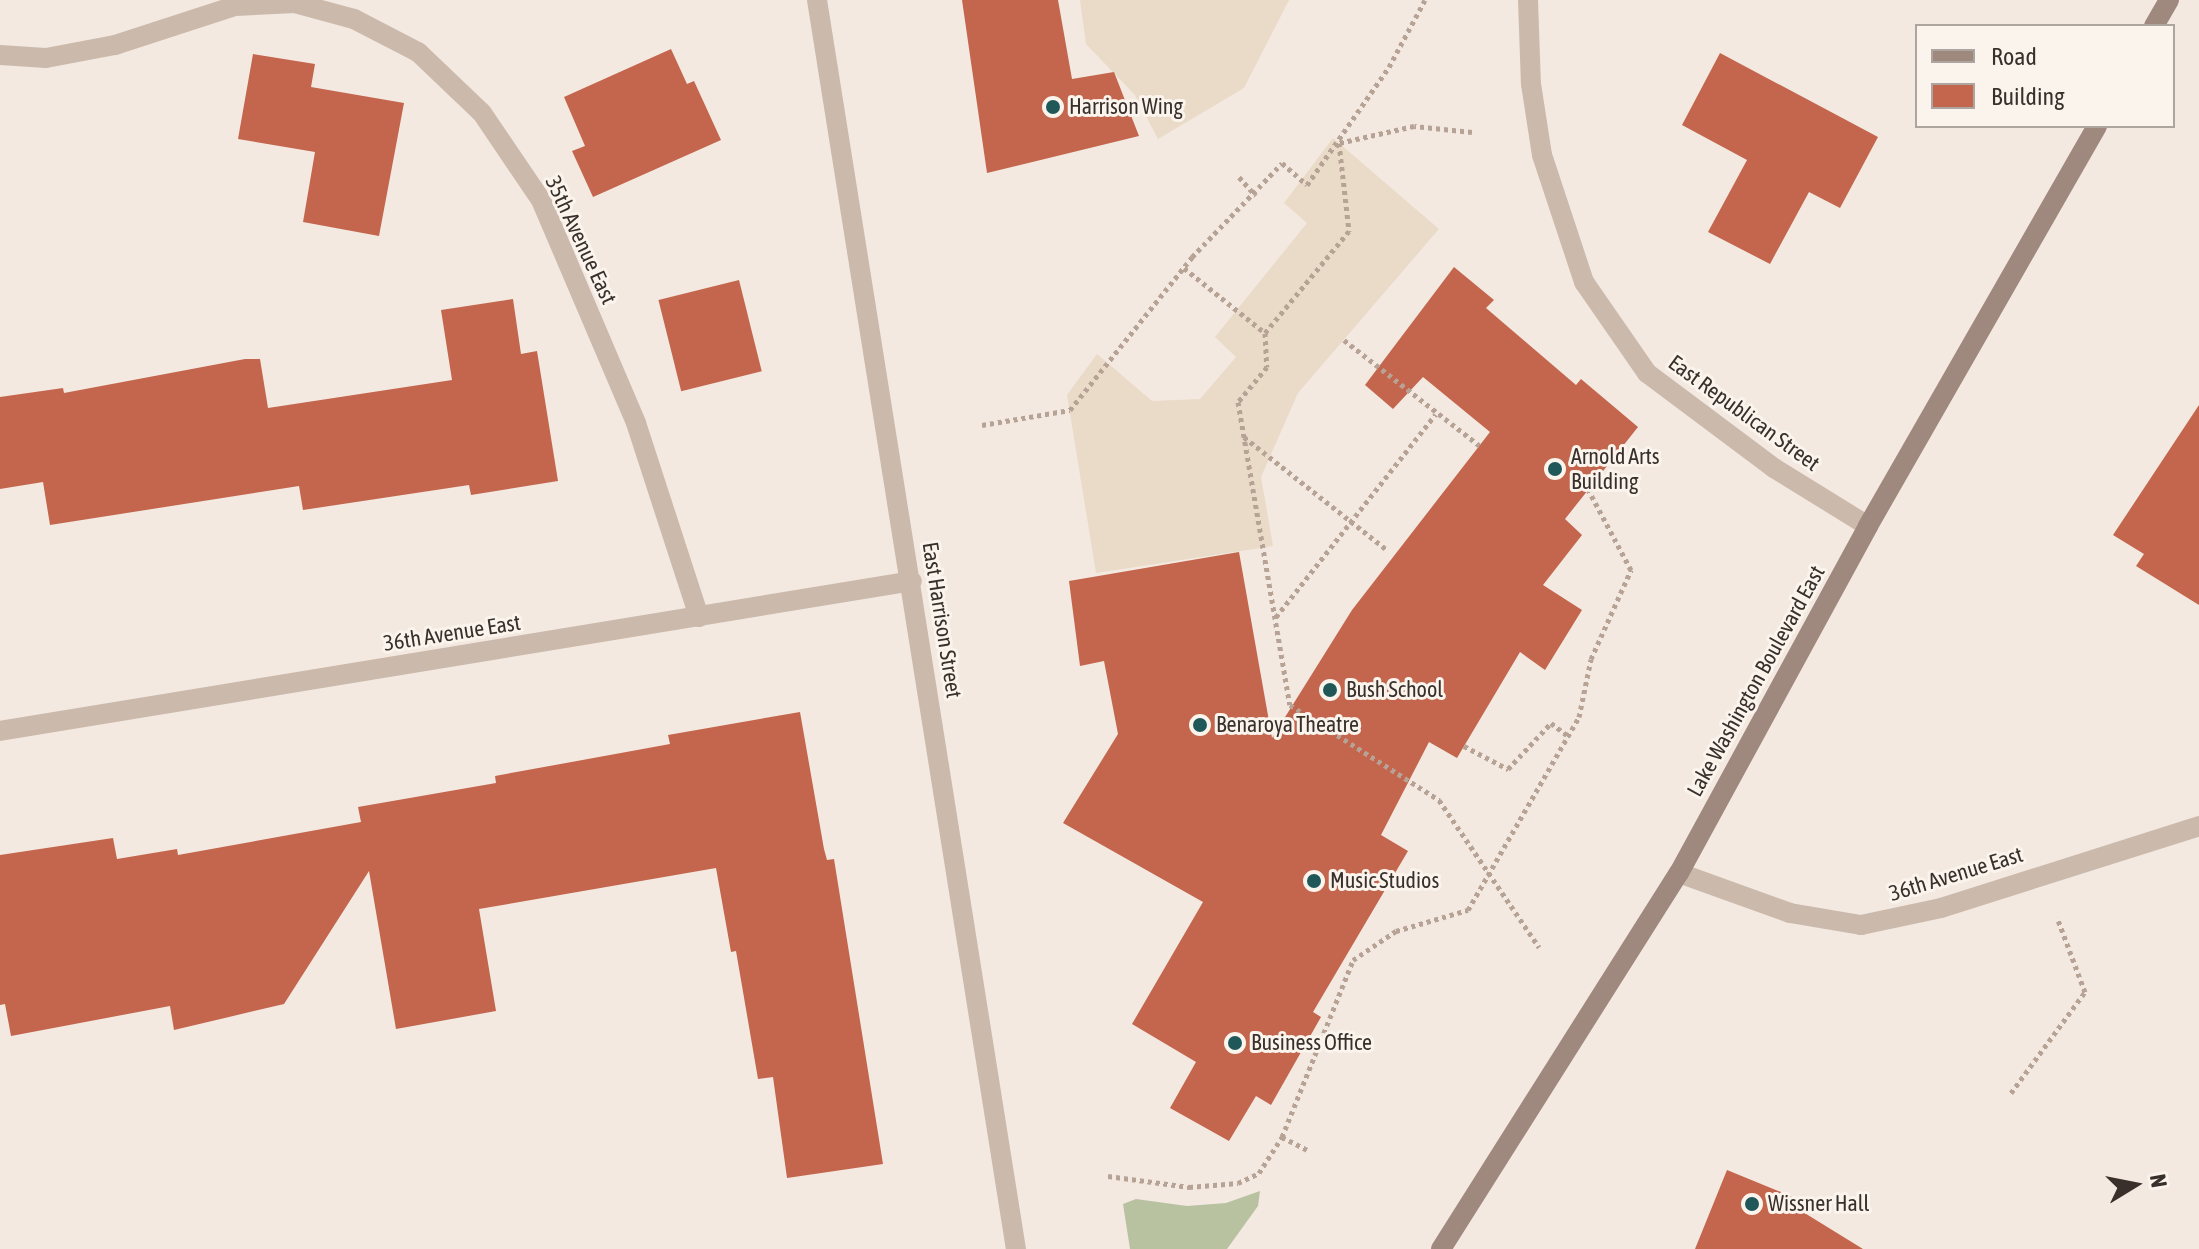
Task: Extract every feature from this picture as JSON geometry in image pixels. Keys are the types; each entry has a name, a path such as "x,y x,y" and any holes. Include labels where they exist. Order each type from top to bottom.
{"main road":[{"path":"2155,24 2169,0"},
{"name":"Lake Washington Boulevard East","path":"1441,1249 1679,873 1868,526 2096,128"}],"street":[{"name":"East Harrison Street","path":"817,0 912,581 1016,1249"},
{"name":"East Republican Street","path":"1528,0 1531,84 1542,155 1584,282 1647,373 1774,468 1868,526"},
{"name":"35th Avenue East","path":"0,55 46,58 115,45 235,6 295,3 354,19 418,52 482,113 541,200 636,423 699,617"},
{"name":"36th Avenue East","path":"0,731 912,581"},
{"name":"36th Avenue East","path":"1679,873 1790,913 1861,925 1941,908 2199,826"}],"path":[{"path":"982,425 1070,410 1184,268 1256,196 1282,163 1307,185 1389,67 1425,0"},
{"path":"1339,143 1414,126 1472,132"},
{"path":"1339,143 1349,231 1265,333 1267,367 1238,402 1290,705 1439,800 1539,947"},
{"path":"1239,177 1256,196"},
{"path":"1184,268 1265,333"},
{"path":"1344,340 1480,446"},
{"path":"1275,618 1436,414"},
{"path":"1244,437 1387,550"},
{"path":"1108,1176 1162,1186 1238,1183 1259,1173 1282,1137 1353,960 1396,931 1468,910 1579,717 1591,659 1631,570 1588,489"},
{"path":"1464,746 1508,769 1551,723 1568,736"},
{"path":"2011,1093 2085,992 2056,914"},
{"path":"1282,1137 1307,1150"}],"green space":[{"path":"1260,1191 1258,1206 1227,1249 1130,1249 1123,1204 1136,1199 1187,1206 1226,1203"}],"shaded area":[{"path":"1080,0 1289,0 1244,88 1158,139 1135,95 1086,44"},
{"path":"1333,138 1439,229 1298,393 1261,477 1273,546 1096,573 1067,395 1097,354 1152,401 1200,399 1236,357 1215,337 1307,223 1284,203"}],"building":[{"name":"Harrison Wing","path":"962,0 1058,0 1072,79 1114,72 1139,136 987,173"},
{"path":"671,49 687,84 694,81 721,140 593,197 572,151 585,146 564,97"},
{"path":"1720,53 1878,137 1840,208 1809,192 1770,264 1708,232 1747,160 1682,125"},
{"path":"253,54 315,64 311,87 404,103 379,236 303,222 315,152 238,139"},
{"path":"1454,267 1494,300 1486,308 1576,385 1581,379 1638,427 1565,519 1582,535 1543,585 1582,610 1545,670 1520,652 1457,758 1429,742 1381,835 1408,851 1313,1012 1321,1017 1271,1105 1256,1096 1229,1141 1170,1108 1196,1062 1132,1024 1203,902 1063,823 1118,734 1104,661 1080,666 1069,581 1239,552 1272,738 1352,610 1490,432 1423,377 1393,409 1365,385"},
{"path":"739,280 762,371 681,391 658,300"},
{"path":"513,299 521,354 537,351 558,481 471,495 469,485 303,510 299,486 50,525 43,482 0,489 0,397 63,388 64,393 245,359 260,359 268,408 452,380 441,310"},
{"path":"2199,405 2199,605 2136,566 2144,554 2113,535"},
{"path":"800,712 824,849 827,860 834,859 883,1164 787,1178 773,1077 758,1079 736,951 731,952 716,868 479,909 496,1011 396,1029 369,871 284,1004 174,1030 170,1006 11,1036 5,1004 0,1005 0,855 113,838 117,859 177,849 178,855 361,822 358,807 496,783 495,776 670,744 668,735"},
{"name":"Wissner Hall","path":"1727,1170 1793,1197 1790,1204 1863,1249 1695,1249"}],"place":[{"name":"Harrison Wing","path":"1053,107"},
{"name":"Arnold Arts Building","path":"1555,469"},
{"name":"Bush School","path":"1330,690"},
{"name":"Benaroya Theatre","path":"1200,725"},
{"name":"Music Studios","path":"1314,881"},
{"name":"Business Office","path":"1235,1043"},
{"name":"Wissner Hall","path":"1752,1204"}]}
